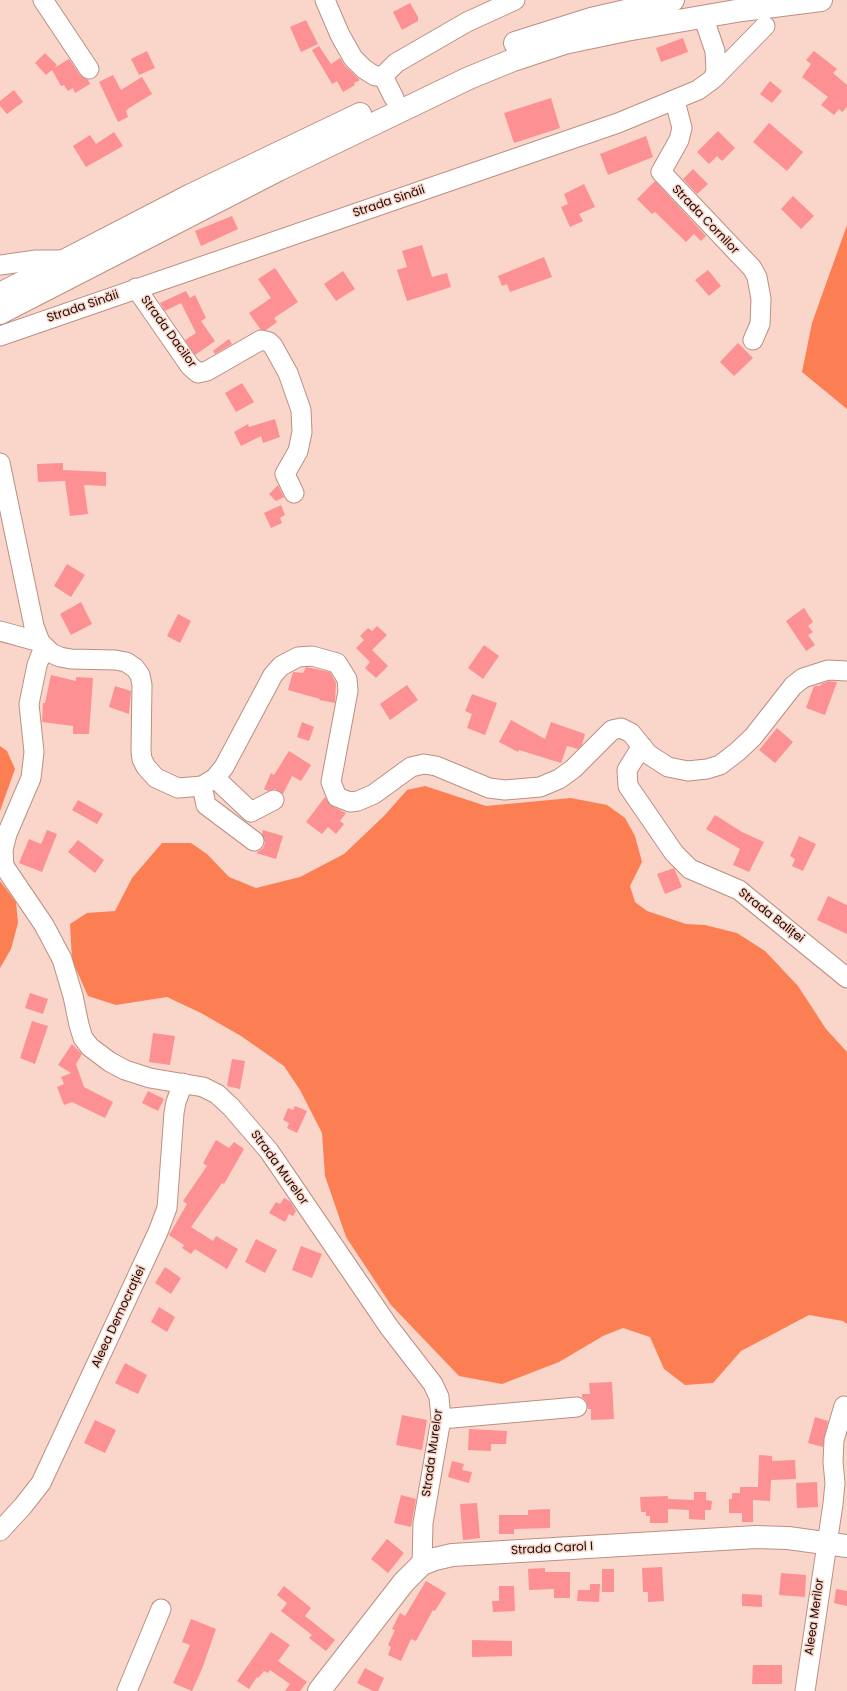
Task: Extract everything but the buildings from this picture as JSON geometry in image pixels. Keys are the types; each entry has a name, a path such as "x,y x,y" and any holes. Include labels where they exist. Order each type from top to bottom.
{"main road":[{"path":"591,19 633,0"},
{"path":"0,294 197,192 394,98 509,46 591,19 673,0"},
{"path":"0,312 278,170 470,78 513,60 588,37 703,16 821,0"},
{"name":"Strada Carol I","path":"319,1691 404,1582 422,1564 452,1555 748,1538 788,1538 847,1546"}],"street":[{"path":"43,0 89,69"},
{"path":"325,0 340,35 353,58 364,70 375,76 383,76"},
{"path":"383,76 388,69 467,22 515,0"},
{"path":"703,16 715,51 717,62 713,79"},
{"name":"Strada Sinăii","path":"0,336 618,123 675,101 705,86 765,26"},
{"path":"383,76 394,98"},
{"name":"Strada Cornilor","path":"675,101 682,128 679,140 661,172 752,268 757,277 761,299 760,324 753,340"},
{"path":"0,265 18,262 66,260"},
{"name":"Strada Dacilor","path":"136,288 190,366 198,373 207,371 261,340 269,342 273,346 288,373 301,410 302,432 298,452 285,474 294,493"},
{"path":"0,463 34,626 42,645"},
{"path":"0,632 42,645 60,657 71,659 114,660 126,662 134,668 140,675 142,685 140,750 146,767 156,778 178,788 209,782 224,767 273,675 290,660 312,656 337,663 347,679 348,692 331,782 337,797 350,802 365,798 411,767 424,764 436,766 489,788 505,790 534,788 559,778 573,769 612,730 621,728 626,729 631,733 658,762 668,767 688,771 707,769 720,765 753,737 793,686 803,678 828,670 847,671"},
{"name":"Strada Murelor","path":"42,645 29,704 34,752 31,778 7,834 3,850 4,866 44,925 62,959 74,996 83,1038 90,1048 110,1062 125,1070 150,1078 183,1082 202,1087 217,1094 250,1127 269,1151 389,1327 433,1384 440,1397 441,1419 423,1523 422,1564"},
{"name":"Strada Baliței","path":"642,746 627,770 628,786 674,853 690,869 740,890 847,978"},
{"path":"209,782 251,812 274,800"},
{"path":"209,782 206,805 254,841"},
{"name":"Aleea Democrației","path":"0,1531 23,1506 41,1483 158,1232 168,1202 174,1113 183,1082"},
{"name":"Aleea Merilor","path":"805,1691 835,1483 833,1462 834,1440 844,1406"},
{"path":"441,1419 577,1407"},
{"path":"127,1691 161,1609"}],"shaded area":[{"path":"847,225 847,409 802,372 812,323"},
{"path":"0,746 7,751 15,769 0,811"},
{"path":"425,786 486,806 571,798 607,805 625,818 635,836 642,862 630,886 635,902 647,911 686,924 705,925 737,933 765,951 798,986 826,1029 847,1052 847,1324 843,1321 809,1315 741,1351 713,1383 685,1385 664,1369 650,1337 623,1328 603,1336 559,1362 502,1384 459,1376 391,1305 346,1237 325,1176 322,1133 300,1090 284,1066 241,1036 201,1013 167,997 116,1005 88,996 72,960 70,924 87,913 115,911 132,878 162,843 191,843 207,854 229,877 256,888 300,877 344,854 384,816 407,790"},
{"path":"0,881 16,902 18,923 11,949 0,968"}]}
